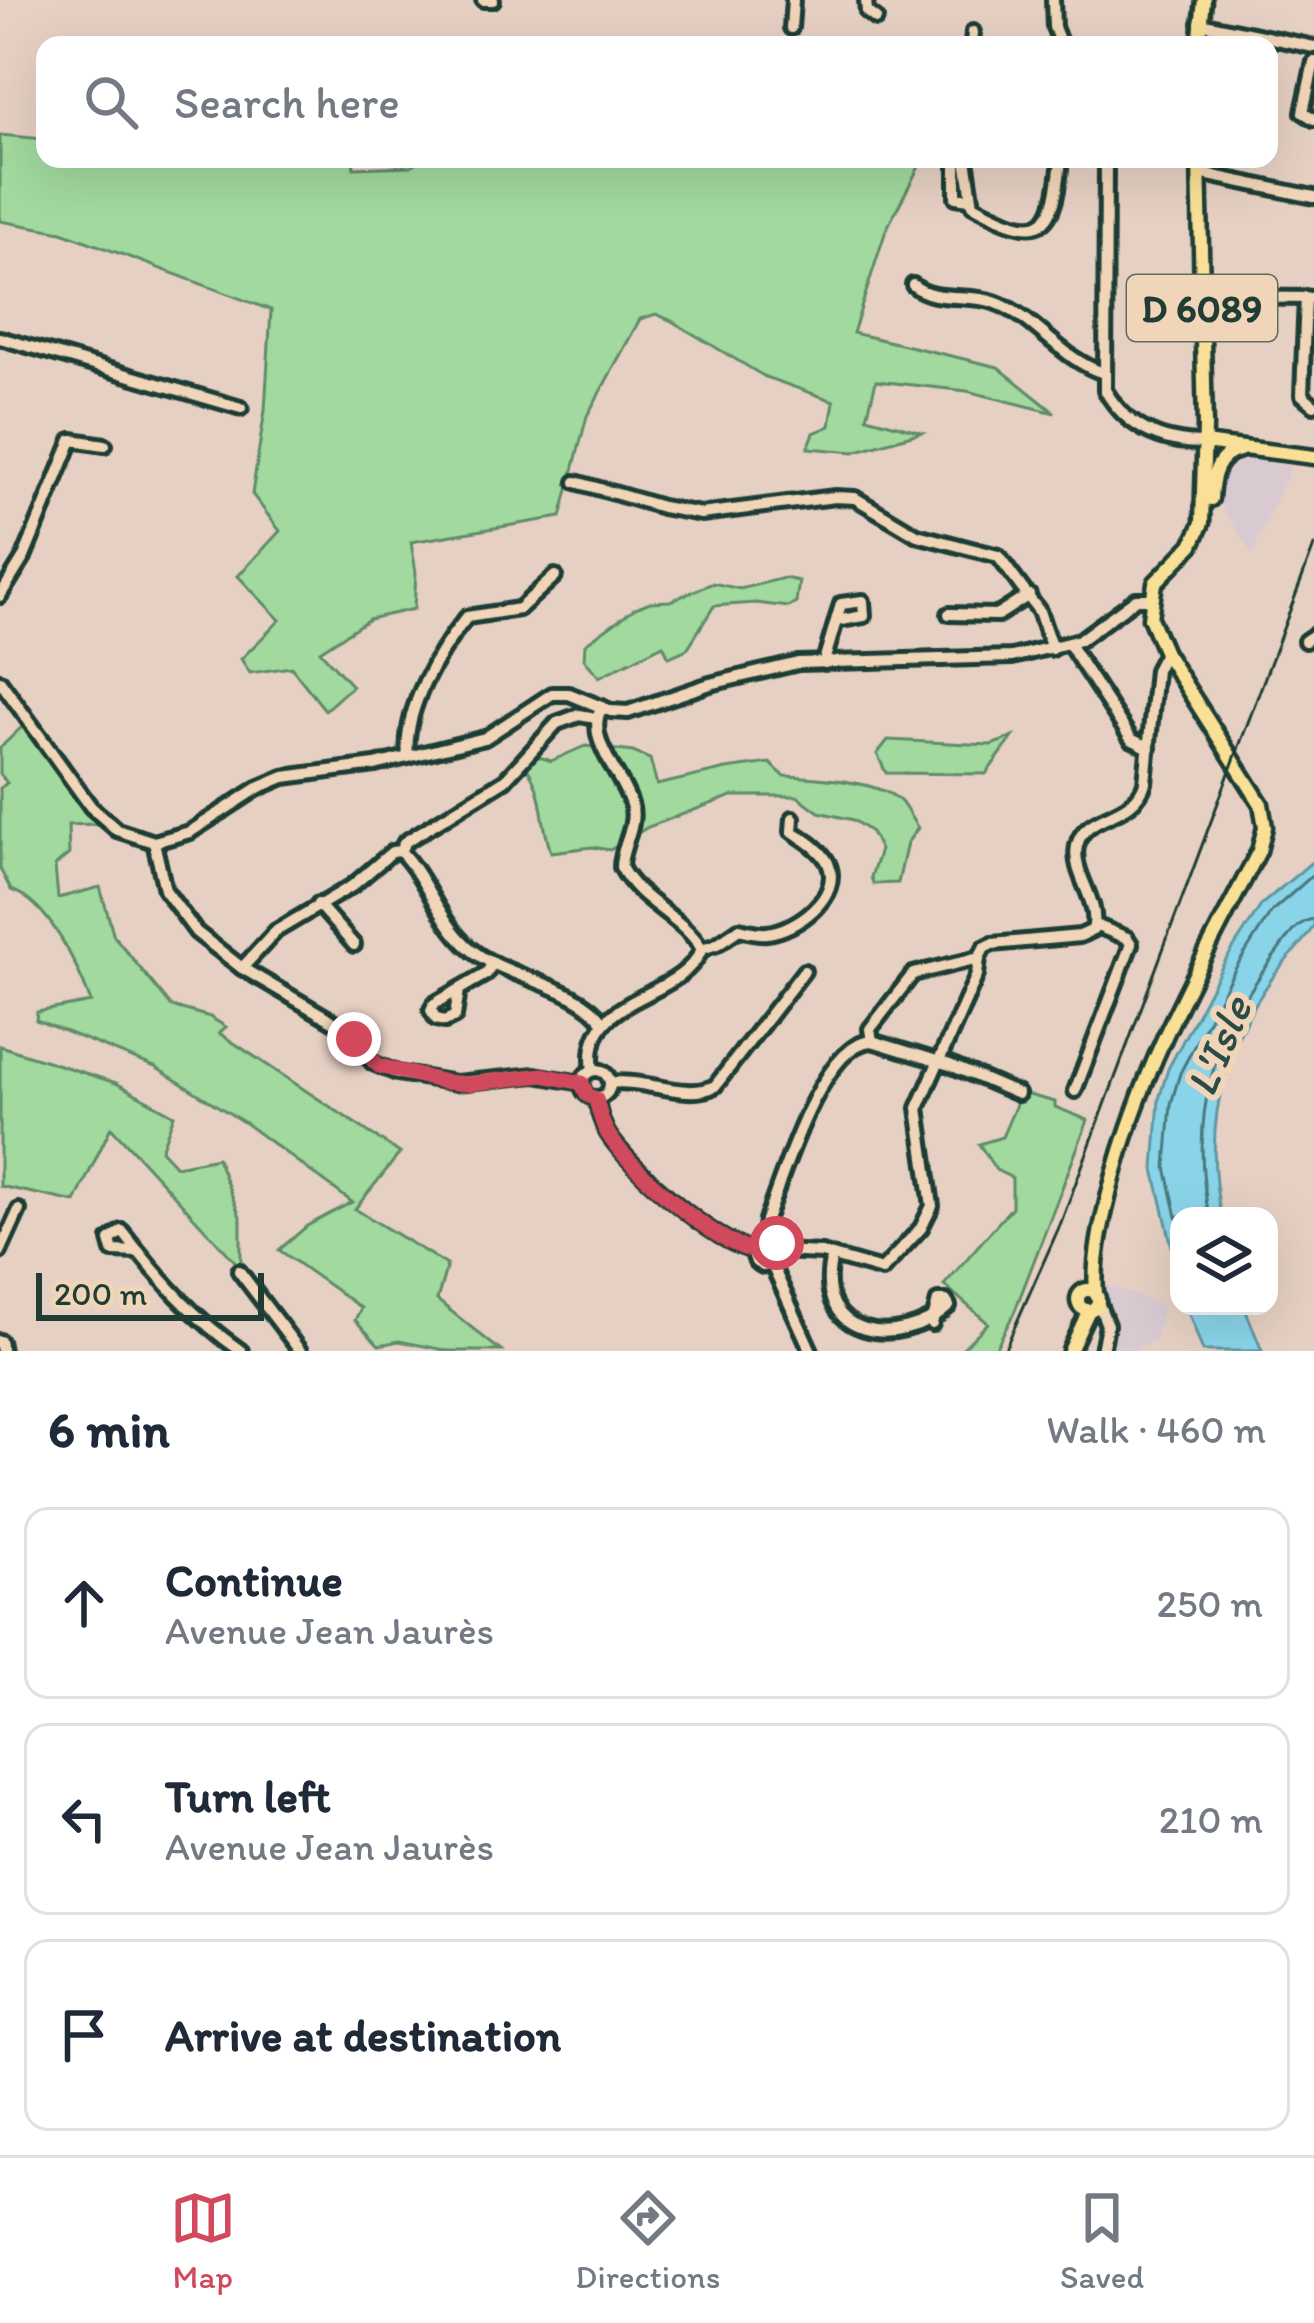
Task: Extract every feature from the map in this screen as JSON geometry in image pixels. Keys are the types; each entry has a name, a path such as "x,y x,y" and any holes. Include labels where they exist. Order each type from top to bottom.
{"main road":[{"path":"1199,36 1204,0"},
{"name":"D 6089","path":"1199,168 1202,516"},
{"path":"1204,442 1211,452 1260,450"},
{"path":"1204,442 1314,457"},
{"path":"1070,1351 1090,1302 1117,1162 1155,1050 1264,839 1261,804 1227,757 1152,627 1150,599 1159,577 1197,537 1216,468 1226,454"}],"street":[{"path":"483,0 493,0"},
{"path":"791,28 793,0"},
{"path":"866,0 867,12 876,20"},
{"path":"1053,0 1057,36"},
{"path":"1200,23 1262,36"},
{"path":"1278,39 1314,47"},
{"path":"1308,115 1314,62"},
{"path":"956,168 956,197 1022,226 1036,225 1055,209 1060,168"},
{"path":"967,168 969,200"},
{"path":"1106,168 1105,389 1145,432 1163,440 1204,442"},
{"path":"1206,168 1314,197"},
{"path":"913,285 925,293 997,303 1068,354 1104,373"},
{"path":"1202,297 1291,292 1310,298 1302,395 1314,404"},
{"path":"0,338 241,408"},
{"path":"0,596 24,557 72,440 105,445"},
{"path":"576,482 662,508 701,514 855,498 916,535 998,556 1029,595 1049,632 1052,649"},
{"path":"408,757 411,723 437,660 466,616 519,609 555,576"},
{"path":"949,614 998,615 1029,595"},
{"path":"242,968 277,931 352,886 400,851 405,842 505,780 557,723 579,715 636,711 710,684 798,663 1012,657 1052,649 1090,634 1136,599 1150,599"},
{"path":"824,662 836,621"},
{"path":"1069,644 1131,739 1149,748"},
{"path":"1018,1094 937,1061 872,1041 859,1043 828,1071 766,1220 770,1238 781,1251 832,1256 882,1270 927,1220 933,1192 918,1108 937,1061 977,975 984,948 1091,933 1095,926 1077,846 1091,825 1140,797 1158,663 1165,653"},
{"path":"1154,687 1174,666"},
{"path":"0,681 91,808 117,830 154,842 190,832 258,788 284,777 408,757 485,738 552,694 569,694 599,712"},
{"path":"599,712 597,734 632,810 620,859 623,872 634,888 702,949"},
{"path":"582,1083 593,1070 592,1039 601,1018 691,965 702,949 739,929 773,933 813,909 826,895 830,865 793,831 793,818"},
{"path":"154,842 172,904 196,932 242,968 341,1026 373,1063 456,1084 535,1075 582,1083"},
{"path":"400,851 451,928 479,956 601,1018"},
{"path":"318,904 354,945"},
{"path":"1075,1091 1131,944 1095,926"},
{"path":"872,1041 870,1029 913,974 980,958"},
{"path":"459,990 486,974 493,963"},
{"path":"610,1083 637,1080 697,1093 715,1086 804,971"},
{"path":"588,998 601,1018"},
{"path":"593,1070 604,1073 610,1083"},
{"path":"582,1083 587,1095 596,1099 608,1134 636,1168 721,1238 752,1250"},
{"path":"596,1099 605,1095 610,1083"},
{"path":"0,1252 20,1210"},
{"path":"752,1250 760,1239 770,1238"},
{"path":"752,1250 756,1262 772,1265"},
{"path":"772,1265 781,1251"},
{"path":"139,1252 184,1305 241,1351"},
{"path":"832,1256 828,1280 832,1300 841,1318 857,1333 898,1340 932,1324"},
{"path":"772,1265 811,1351"},
{"path":"239,1271 300,1351"},
{"path":"1090,1302 1106,1319 1102,1351"}],"shaded area":[{"path":"1241,456 1292,465 1252,554 1217,499 1222,469"},
{"path":"1104,1284 1163,1305 1156,1339 1135,1351 1107,1351 1116,1315 1104,1303"}],"green space":[{"path":"0,135 36,138 36,168 918,168 886,230 853,333 998,367 1055,413 967,391 876,381 867,417 922,432 854,452 808,448 814,433 830,426 834,401 765,377 656,314 640,319 587,416 561,517 411,542 416,572 414,609 369,619 320,651 352,686 325,710 291,667 250,673 241,659 280,620 238,576 280,531 252,494 265,410 271,310 62,232 0,221"},
{"path":"784,578 799,581 796,603 789,607 714,606 687,649 669,657 663,645 599,677 584,659 585,644 635,608 670,601 713,583 740,589"},
{"path":"24,725 98,824 68,825 69,854 55,866 58,898 100,887 114,936 171,1006 210,1017 226,1027 219,1033 400,1153 355,1209 447,1265 437,1300 501,1351 449,1351 399,1341 379,1345 355,1320 361,1308 279,1250 307,1226 352,1202 245,1123 155,1067 36,1020 37,1012 91,1002 50,921 11,890 0,869 0,788 7,783 0,774 0,748"},
{"path":"1013,737 986,774 886,773 877,754 888,740 991,745"},
{"path":"585,746 650,759 657,785 770,763 784,776 863,785 901,802 918,828 907,843 898,883 873,884 880,850 871,832 853,820 819,812 797,796 732,796 648,827 610,850 592,847 551,852 537,788 527,768 537,756 551,761"},
{"path":"0,1046 116,1083 174,1115 161,1150 176,1166 217,1158 241,1219 241,1268 111,1127 75,1202 0,1186"},
{"path":"1021,1093 1055,1102 1055,1107 1088,1120 1014,1313 994,1351 960,1351 988,1323 944,1285 1012,1207 1012,1178 996,1170 979,1144 1002,1137"}],"water":[{"name":"L'Isle","path":"1314,860 1314,925 1255,1004 1229,1061 1214,1152 1220,1207 1170,1207 1170,1238 1154,1169 1159,1099 1168,1069 1224,963 1262,904"},
{"path":"1189,1315 1248,1315 1262,1351 1203,1351"}],"railway":[{"path":"1004,1351 1060,1225 1314,546"}],"route":[{"path":"354,1039 379,1066 445,1082 468,1084 543,1075 582,1083 587,1095 596,1099 608,1134 653,1183 733,1246 752,1250 765,1238 777,1243"}]}
